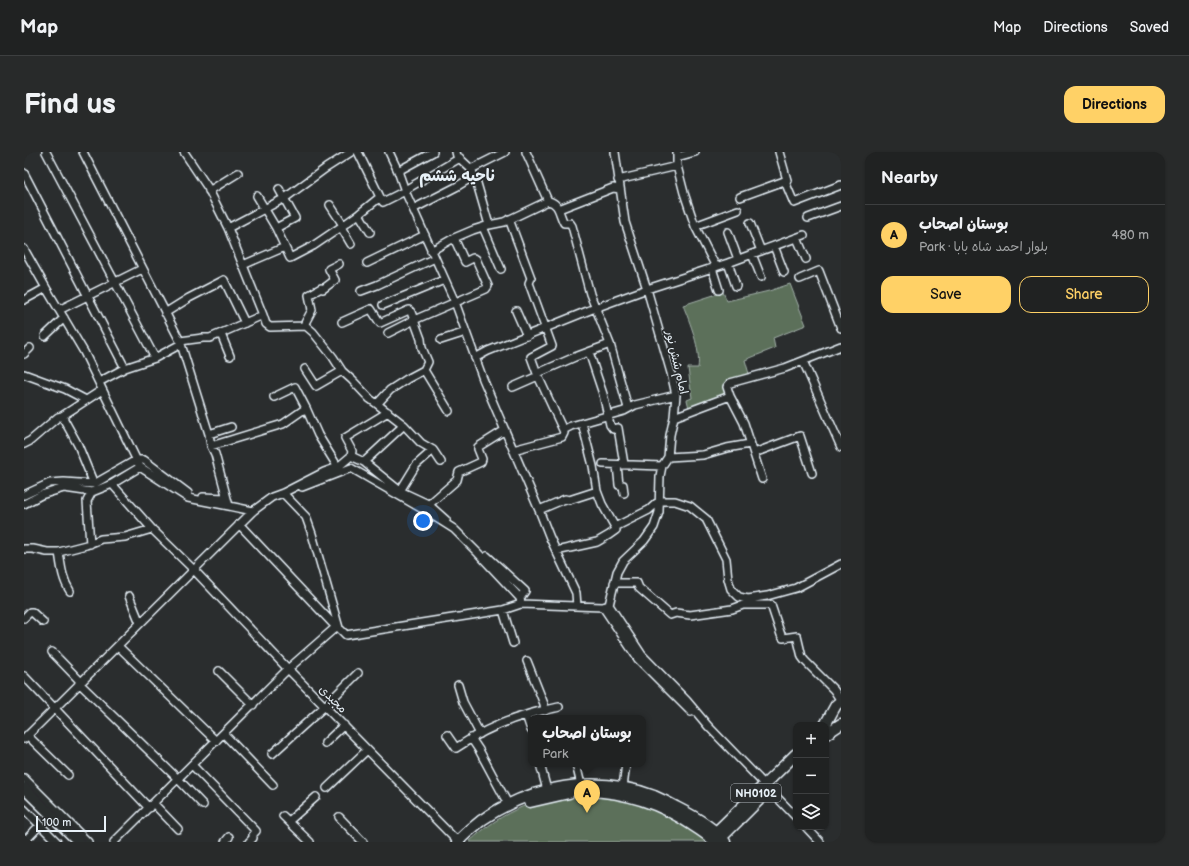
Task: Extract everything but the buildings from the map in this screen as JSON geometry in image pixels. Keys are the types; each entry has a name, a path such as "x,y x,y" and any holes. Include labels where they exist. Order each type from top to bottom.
{"highway":[{"path":"827,722 836,705 841,701"},
{"path":"829,732 841,723 834,718 833,711"},
{"name":"NH0102","path":"718,839 767,788 793,758"},
{"name":"NH0102","path":"767,788 793,766"},
{"path":"460,842 479,822 508,804 546,790 581,785 602,784 623,787 655,796 686,812 718,839"},
{"path":"24,788 79,842"},
{"path":"460,842 480,830 492,820 525,803 564,793 580,791 626,795 653,803 718,839"},
{"path":"24,797 69,842"}],"street":[{"path":"46,152 155,358"},
{"path":"83,152 180,343 209,434 211,446 215,454 229,506"},
{"path":"184,152 209,191 228,228 266,324 270,327 306,326"},
{"path":"228,228 285,198 351,152"},
{"path":"358,152 380,197 384,202 460,158"},
{"path":"398,171 433,152"},
{"path":"456,152 471,169 476,180 486,226 501,269"},
{"path":"471,169 505,152"},
{"path":"526,152 548,201"},
{"name":"امام شش نور","path":"606,606 616,572 623,561 644,541 654,527 658,512 660,476 662,466 668,457 676,395 647,289 625,222 615,152"},
{"path":"695,152 677,154 677,166 695,226 714,267 719,290"},
{"path":"779,152 787,180 786,184 794,203 841,185"},
{"path":"391,153 405,191 455,302 483,379 544,524 576,593 577,606"},
{"path":"618,180 677,166"},
{"path":"24,173 125,368"},
{"path":"209,191 238,173"},
{"path":"413,209 474,176"},
{"path":"740,198 787,180"},
{"path":"276,228 296,218 279,188"},
{"path":"559,209 613,188 620,189"},
{"path":"257,196 276,228 290,258 313,246 359,214 380,197"},
{"path":"432,251 454,238 473,230 509,219 548,201 554,203 559,209 563,222 570,223 572,226 595,308 600,316 610,344 628,408"},
{"path":"330,205 351,244"},
{"path":"808,218 841,206"},
{"path":"695,226 738,210"},
{"path":"359,214 370,232"},
{"path":"509,219 531,278 529,282 552,346 531,357 564,433 562,436 513,450"},
{"path":"750,223 761,251"},
{"path":"728,232 738,259"},
{"path":"366,263 425,235"},
{"path":"476,358 488,351 595,308 647,289 728,263 800,236 806,259"},
{"path":"388,333 414,320 486,289 488,286 476,259 473,258 465,262 454,238"},
{"path":"774,246 784,272"},
{"path":"243,265 285,247"},
{"path":"24,249 84,352 140,467 188,498 253,511"},
{"path":"752,254 761,277"},
{"path":"361,291 435,258"},
{"path":"728,263 736,286"},
{"path":"340,264 329,270 335,280 323,289 321,288 309,295 312,310 304,323 313,332 342,371 370,400 388,412 422,443 433,450 441,462"},
{"path":"59,310 142,269"},
{"path":"800,279 819,272 841,328"},
{"path":"165,313 189,298 224,280 245,323"},
{"path":"383,305 444,280"},
{"path":"24,300 46,288"},
{"path":"342,322 371,309 380,323 409,310 411,312 422,339 422,348 428,362 424,370 390,390 377,404"},
{"path":"516,311 527,336"},
{"path":"99,382 125,368 155,358 180,343 210,338 263,315"},
{"path":"44,336 64,318"},
{"path":"441,340 466,332"},
{"path":"221,334 230,356"},
{"path":"513,387 538,376 538,373 610,344"},
{"path":"762,478 744,423 727,387 730,383 785,368 841,346"},
{"path":"24,354 30,348"},
{"path":"589,352 603,394 610,425 613,429 618,428 620,464 619,485 624,485 624,493"},
{"path":"803,361 841,447"},
{"path":"305,369 316,386 342,371"},
{"path":"424,370 449,411"},
{"path":"24,374 86,400"},
{"path":"274,397 296,387 318,435 339,469"},
{"path":"24,444 30,441 58,417 62,416 102,390"},
{"path":"563,430 624,411 635,405 676,395"},
{"path":"674,417 730,396"},
{"path":"211,446 283,424 306,408"},
{"path":"339,469 351,456 352,451 345,438 388,412"},
{"path":"62,416 78,445 94,484"},
{"path":"556,551 597,542 616,530 602,504 582,423"},
{"path":"364,462 390,440 404,425"},
{"path":"209,434 231,427"},
{"path":"426,507 457,480 459,472 482,462 478,447 505,430"},
{"path":"754,453 800,436 812,473"},
{"path":"668,457 703,455 727,448 750,444"},
{"path":"400,491 416,465 433,450"},
{"path":"351,456 364,462 400,491 426,507 454,529 478,553 521,601"},
{"path":"24,495 50,483 71,482 94,484 136,460 144,460 187,492 197,497 226,498"},
{"path":"603,464 662,466"},
{"path":"24,504 41,495 64,488 92,492 112,484 140,467"},
{"path":"68,775 26,737 239,524 262,504 278,494 324,472 351,468 426,507"},
{"name":"مجیدی","path":"112,484 152,529 194,570 288,669 460,842"},
{"path":"539,510 565,499 569,500 598,491"},
{"path":"90,544 87,501 92,492"},
{"path":"262,504 278,494"},
{"path":"278,494 306,517 337,627"},
{"path":"615,527 650,510 659,501 675,501 690,506 706,519 726,559 728,579 731,589 739,597 748,599 767,596 796,588 841,564"},
{"path":"239,524 346,635 503,610 521,601 577,606 606,606 638,659 684,705 708,726 793,814"},
{"path":"24,549 60,552 90,544 102,539 125,537 152,529"},
{"path":"60,552 66,586 70,591"},
{"path":"614,582 637,582 639,588 670,615 676,613 690,615 732,609 743,605 771,605"},
{"path":"129,596 140,623"},
{"path":"767,596 783,638 797,636 802,657 834,690 841,701"},
{"path":"503,610 514,642"},
{"path":"24,618 32,612 43,622"},
{"path":"114,842 288,669 337,627"},
{"path":"118,646 216,741"},
{"path":"52,652 80,682 204,805"},
{"path":"527,661 544,704 545,711"},
{"path":"219,671 253,704"},
{"path":"272,754 325,706 358,673"},
{"path":"24,676 151,805 178,829"},
{"path":"458,685 463,702 480,734"},
{"path":"447,735 456,748 471,738 498,725 526,715 559,707"},
{"path":"526,715 528,721"},
{"path":"325,743 344,726"},
{"path":"224,734 273,785"},
{"path":"471,738 508,804"},
{"path":"327,788 367,750"},
{"path":"192,765 256,831 253,834 253,838 249,842"},
{"path":"541,767 546,790"},
{"path":"577,767 581,785"},
{"path":"623,787 626,767"},
{"path":"24,778 88,842"},
{"path":"289,821 316,797"},
{"path":"24,809 57,842"},
{"path":"283,816 310,842"},
{"path":"338,818 363,842"},
{"path":"24,842 40,825"},
{"path":"809,830 820,842"}],"green space":[{"path":"790,284 806,325 773,338 775,348 745,360 749,374 723,384 725,395 689,408 687,400 692,398 688,368 698,368 699,361 694,336 683,305 723,292 727,301 769,291"},
{"path":"586,793 627,797 684,824 710,842 469,842 495,821 509,813 537,801 553,797"}],"place":[{"name":"بوستان اصحاب","path":"587,813"}],"district":[{"name":"ناحیه ششم","path":"457,175"}]}
